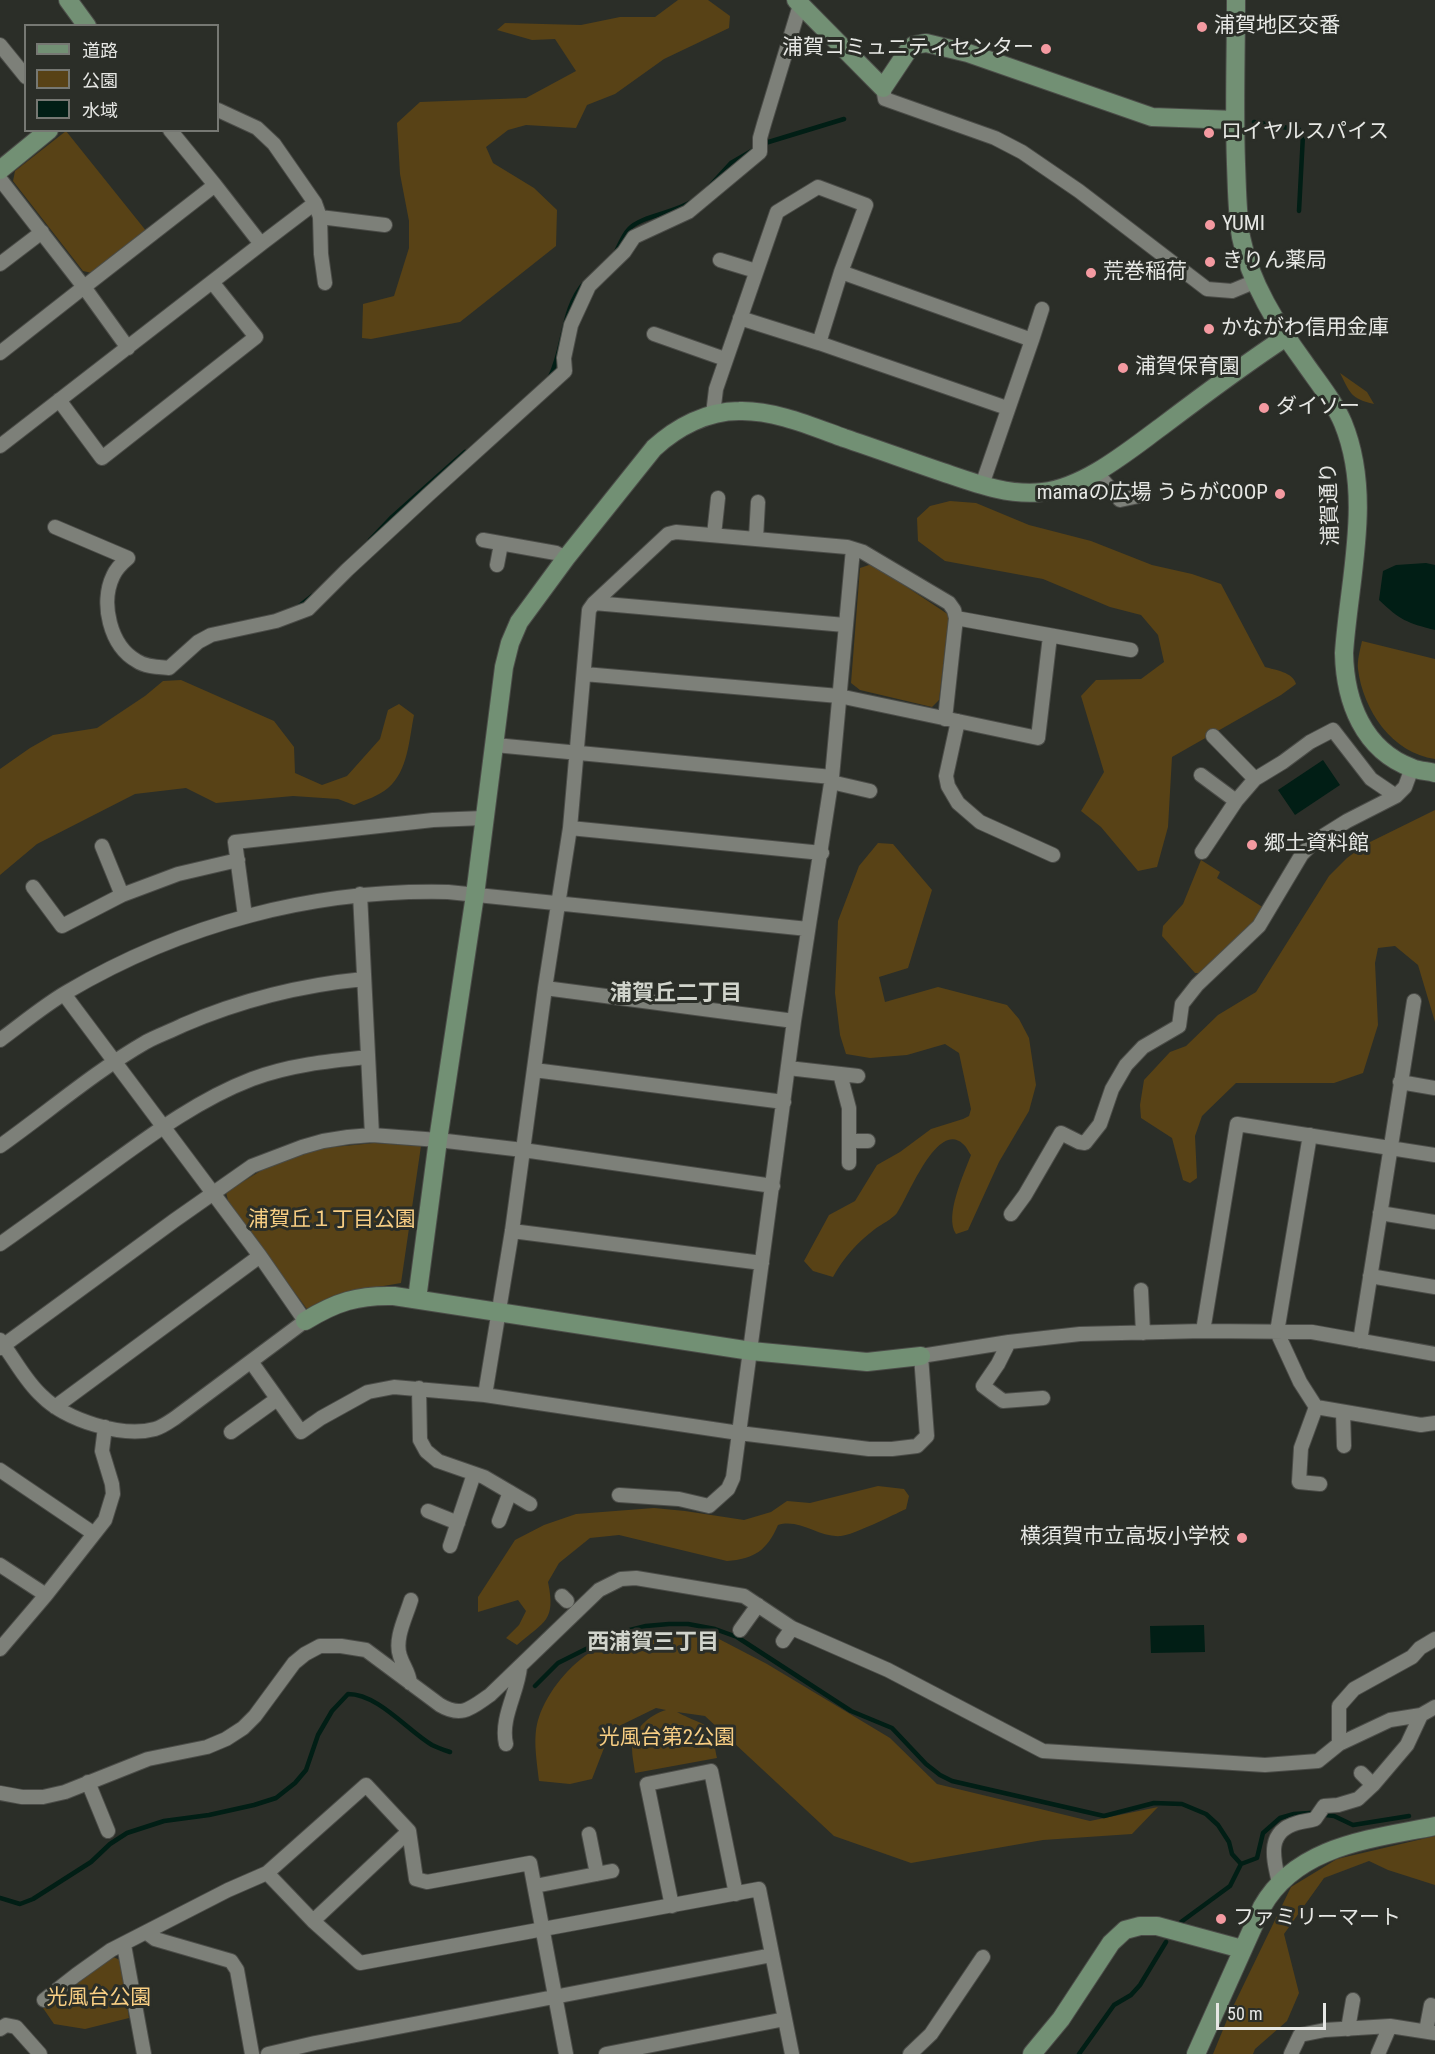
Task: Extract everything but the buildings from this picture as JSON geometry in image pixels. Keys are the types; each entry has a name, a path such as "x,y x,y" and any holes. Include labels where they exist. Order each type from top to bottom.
{"street":[{"path":"68,0 86,24"},
{"name":"浦賀通り","path":"1236,0 1235,120 1237,196 1241,237 1271,315 1327,394 1343,423 1351,450 1356,481 1358,520 1344,653 1344,675 1349,697 1368,736 1386,753 1412,768 1435,773"},
{"path":"798,2 884,88"},
{"path":"55,527 128,558 112,576 108,603 111,627 123,649 148,666 169,668 198,642 211,635 276,621 308,609 347,570 565,371 564,358 571,325 589,286 624,252 634,237 688,212 760,152 760,144 798,2"},
{"path":"1235,120 1152,117 968,53 926,43 914,45 909,49 884,88 885,99 995,138 1022,152 1079,191 1207,289 1232,291 1256,281"},
{"path":"0,45 24,75"},
{"path":"219,110 257,128 274,144 315,203 320,217 325,283"},
{"path":"0,170 47,132"},
{"path":"172,132 261,244"},
{"path":"0,179 84,286 128,348"},
{"path":"0,353 215,185"},
{"path":"713,414 716,389 777,212 818,187 866,205 841,272 819,343"},
{"path":"0,446 315,203"},
{"path":"320,217 385,225"},
{"path":"0,264 42,232"},
{"path":"720,260 756,271"},
{"path":"841,272 1032,340"},
{"path":"59,400 102,458 256,337 212,282"},
{"path":"982,485 1042,309"},
{"path":"740,318 1007,408"},
{"path":"654,334 726,359"},
{"path":"417,1299 438,1140 475,895 504,667 510,643 519,622 566,558 659,443 681,428 713,414 739,411 773,415 982,485 1027,494 1046,492 1061,488 1096,472 1286,337"},
{"path":"1096,472 1120,500 1139,496"},
{"path":"714,535 718,498"},
{"path":"756,538 758,502"},
{"path":"485,1395 512,1231 545,988 560,903 578,754 589,610 594,603 668,534 676,532 837,545 863,552 949,603 954,610 956,618 946,776 948,786 958,803 980,822 1053,855"},
{"path":"483,540 556,553 566,558"},
{"path":"497,566 501,544"},
{"path":"619,1495 680,1499 709,1506 728,1489 733,1478 794,1021 832,780 854,549"},
{"path":"594,603 845,625"},
{"path":"956,618 1131,650"},
{"path":"584,674 839,696 1038,738 1050,636"},
{"path":"1202,852 1236,801 1255,779 1310,742 1333,730 1371,779 1396,796"},
{"path":"1212,736 1255,779"},
{"path":"495,745 832,780 870,791"},
{"path":"1011,1214 1062,1133 1086,1143 1100,1124 1112,1089 1126,1065 1143,1047 1179,1026 1182,1004 1213,969 1259,926 1302,854 1315,841 1347,821 1396,796 1405,787 1412,768"},
{"path":"1201,775 1236,801"},
{"path":"245,916 236,842 433,820 484,818"},
{"path":"570,828 822,853"},
{"path":"102,846 122,896"},
{"path":"33,887 62,926 122,896 178,874 238,860"},
{"path":"0,1040 64,994 97,974 154,947 245,916 304,902 360,894 412,891 448,892 808,929"},
{"path":"360,894 372,1135"},
{"path":"0,1146 114,1062 147,1041 204,1016 244,1002 330,982 364,979"},
{"path":"545,988 794,1021"},
{"path":"64,994 260,1256 305,1321"},
{"path":"1360,1341 1414,1001"},
{"path":"0,1244 162,1127 210,1099 251,1080 287,1068 368,1057"},
{"path":"788,1068 858,1076"},
{"path":"534,1070 784,1102"},
{"path":"840,1074 849,1108 849,1163"},
{"path":"1400,1082 1435,1088"},
{"path":"1203,1331 1237,1124 1435,1155"},
{"path":"772,1186 438,1140 372,1135 348,1137 291,1150 252,1166 1,1344 42,1396 55,1407 67,1414 125,1432 141,1431 164,1425 252,1363 305,1321 336,1304 355,1298 376,1296 417,1299 751,1351 867,1362 1080,1334 1203,1331 1312,1332 1435,1354"},
{"path":"1310,1135 1277,1332 1300,1382 1316,1407 1421,1425 1435,1424"},
{"path":"849,1142 868,1141"},
{"path":"1380,1213 1435,1222"},
{"path":"512,1231 762,1263"},
{"path":"55,1407 260,1256"},
{"path":"1371,1276 1435,1287"},
{"path":"1141,1290 1143,1333"},
{"path":"1009,1342 983,1386 1003,1401 1043,1398"},
{"path":"252,1363 301,1432 368,1392 394,1386 485,1395 739,1433 868,1449 892,1449 917,1446 927,1436 921,1356"},
{"path":"419,1388 420,1440 426,1451 438,1461 474,1474 510,1491 530,1504"},
{"path":"231,1432 277,1399"},
{"path":"1316,1407 1301,1448 1299,1482 1320,1484"},
{"path":"1343,1412 1344,1446"},
{"path":"0,1649 105,1520 113,1494 102,1451 105,1427"},
{"path":"0,1470 93,1533"},
{"path":"450,1546 474,1474"},
{"path":"499,1521 510,1491"},
{"path":"428,1511 458,1523"},
{"path":"0,1565 46,1595"},
{"path":"0,1793 22,1797 43,1797 65,1792 148,1759 207,1747 226,1739 243,1728 255,1716 294,1663 320,1646 341,1646 366,1650 446,1708 460,1712 490,1695 599,1590 621,1579 636,1578 744,1596 792,1628 888,1670 1043,1751 1265,1765 1318,1761 1339,1744 1390,1720 1422,1715 1435,1707"},
{"path":"410,1683 409,1673 400,1658 398,1648 411,1600"},
{"path":"740,1630 758,1605"},
{"path":"783,1641 792,1628"},
{"path":"1339,1744 1339,1706 1354,1689 1412,1658 1420,1648 1435,1639"},
{"path":"506,1744 508,1709 520,1667"},
{"path":"1279,1883 1273,1851 1276,1840 1287,1827 1320,1813 1324,1806 1338,1805 1358,1799 1407,1745 1422,1715"},
{"path":"672,1906 647,1784 711,1771 736,1894"},
{"path":"1361,1773 1373,1785"},
{"path":"88,1782 108,1831"},
{"path":"44,2000 111,1950 228,1890 267,1873 366,1785 409,1831 416,1879 427,1882 530,1863 566,2054"},
{"path":"1196,2054 1262,1907 1269,1894 1279,1883 1295,1869 1323,1853 1342,1846 1435,1826"},
{"path":"313,1921 409,1831"},
{"path":"589,1834 597,1874"},
{"path":"535,1886 612,1871"},
{"path":"267,1873 313,1921 360,1964 759,1889 792,2054"},
{"path":"1032,2054 1061,2019 1111,1943 1125,1930 1140,1926 1157,1926 1242,1949"},
{"path":"147,1932 155,1939 231,1961 237,1970 252,2054"},
{"path":"124,1945 144,2054"},
{"path":"268,2054 772,1955"},
{"path":"910,2054 931,2034 983,1957"},
{"path":"1348,2029 1353,2000"},
{"path":"1291,2054 1300,2035 1325,2030 1390,2026 1430,2032 1431,2005"},
{"path":"606,2054 785,2019"},
{"path":"0,2029 6,2025 16,2027 40,2054"},
{"path":"1378,2054 1390,2026"}],"green space":[{"path":"678,0 708,0 730,16 729,28 664,59 615,94 587,105 576,128 526,125 508,130 486,147 493,163 534,188 557,210 556,246 460,322 371,339 362,338 363,304 394,296 409,248 409,221 400,174 397,123 420,102 526,98 576,71 555,39 532,40 497,30 505,23 581,25 620,17 655,17"},
{"path":"67,132 147,232 92,273 83,271 13,181 15,171"},
{"path":"1340,373 1367,392 1374,404 1360,400 1352,394"},
{"path":"950,501 976,503 1029,525 1091,541 1152,565 1192,574 1221,584 1265,667 1283,672 1294,680 1296,684 1281,695 1172,757 1168,827 1157,867 1138,871 1101,827 1081,811 1104,772 1081,696 1096,680 1141,679 1164,662 1158,635 1141,615 1110,607 1043,579 945,561 918,541 917,518 930,506"},
{"path":"872,564 949,615 939,700 932,707 860,690 851,683 860,568"},
{"path":"1362,641 1435,659 1435,759 1420,755 1393,739 1373,714 1366,700 1358,669"},
{"path":"181,680 274,721 294,747 295,773 322,785 347,776 380,739 388,710 399,704 414,715 404,764 395,781 388,788 354,805 338,799 293,796 216,803 186,788 135,794 37,844 0,875 0,769 53,735 97,728 163,681"},
{"path":"1435,810 1435,1022 1418,965 1395,946 1378,948 1375,963 1378,1025 1363,1073 1334,1083 1236,1083 1202,1116 1195,1136 1197,1178 1190,1183 1183,1180 1172,1138 1141,1118 1140,1105 1144,1080 1170,1052 1186,1046 1218,1015 1256,992 1329,876 1347,858 1366,844"},
{"path":"878,843 893,844 932,890 908,968 879,977 885,1002 938,987 1007,1005 1019,1019 1029,1038 1036,1085 1029,1111 999,1162 968,1230 956,1234 952,1217 956,1195 971,1155 964,1145 953,1139 943,1142 933,1151 897,1213 857,1245 833,1277 813,1271 804,1261 829,1215 855,1201 877,1165 900,1152 931,1129 969,1116 971,1109 959,1053 945,1044 907,1055 870,1058 846,1054 840,1035 835,993 838,921 859,866"},
{"path":"1201,860 1220,872 1217,878 1264,908 1259,917 1203,973 1195,973 1162,936 1163,926 1183,904"},
{"name":"浦賀丘１丁目公園","path":"374,1143 421,1146 401,1283 348,1292 307,1309 229,1205 226,1192 267,1167 314,1149"},
{"path":"878,1486 904,1489 909,1496 906,1509 863,1529 841,1536 825,1534 794,1524 778,1525 774,1534 759,1552 737,1560 727,1561 619,1535 590,1538 559,1563 548,1582 550,1605 546,1619 517,1645 506,1638 519,1625 526,1611 518,1600 478,1612 478,1597 515,1540 544,1525 576,1514 654,1508 744,1520 771,1512 787,1501 810,1503"},
{"name":"光風台第2公園","path":"665,1631 719,1639 767,1664 890,1738 937,1784 1090,1821 1158,1807 1132,1834 1043,1840 911,1863 834,1836 705,1716 677,1712 702,1723 710,1730 717,1758 635,1773 633,1741 639,1729 648,1719 666,1710 656,1708 611,1730 592,1779 570,1784 539,1781 536,1733 539,1717 554,1688 568,1670 601,1646"},
{"path":"1435,1836 1435,1885 1388,1870 1369,1861 1324,1878 1284,1934 1299,1993 1287,2021 1255,2049 1253,2054 1213,2054 1229,2015 1291,1887 1337,1859"},
{"name":"光風台公園","path":"111,1956 120,1960 129,2018 85,2029 54,2024 43,2008"}],"water":[{"path":"1426,563 1435,565 1435,630 1404,620 1379,600 1383,571 1396,565"},
{"path":"1323,760 1340,785 1295,815 1278,790"},
{"path":"1204,1625 1205,1652 1151,1653 1150,1626"}],"waterway":[{"path":"762,144 844,119"},
{"path":"1254,122 1300,130 1303,135 1299,211"},
{"path":"709,187 731,163 755,149"},
{"path":"615,254 625,234 634,225 691,202"},
{"path":"550,377 567,316 577,293 585,282"},
{"path":"370,540 391,518 465,452"},
{"path":"298,607 312,596"},
{"path":"535,1686 558,1663 618,1633 646,1626 688,1624 715,1629 737,1637 851,1711 892,1728 926,1764 952,1781 1104,1816 1154,1803 1182,1804 1206,1814 1218,1825 1229,1842 1232,1854 1241,1864 1257,1858 1263,1833 1280,1818 1310,1813 1334,1816 1353,1825 1409,1816"},
{"path":"0,1898 20,1904 33,1899 91,1862 110,1844 127,1833 164,1821 209,1815 276,1798 295,1783 306,1770 318,1735 332,1711 348,1694 359,1696 381,1706 422,1739 450,1752"},
{"path":"1181,1922 1230,1886 1241,1864"},
{"path":"1079,2054 1114,2005 1131,1995 1140,1985 1166,1942"}],"place":[{"name":"浦賀地区交番","path":"1202,27"},
{"name":"浦賀コミュニティセンター","path":"1046,49"},
{"name":"ロイヤルスパイス","path":"1209,133"},
{"name":"YUMI","path":"1210,225"},
{"name":"きりん薬局","path":"1210,262"},
{"name":"荒巻稲荷","path":"1091,273"},
{"name":"かながわ信用金庫","path":"1209,329"},
{"name":"浦賀保育園","path":"1123,368"},
{"name":"ダイソー","path":"1264,408"},
{"name":"mamaの広場 うらがCOOP","path":"1280,494"},
{"name":"郷土資料館","path":"1252,845"},
{"name":"横須賀市立高坂小学校","path":"1242,1538"},
{"name":"ファミリーマート","path":"1221,1919"}],"district":[{"name":"浦賀丘二丁目","path":"676,994"},
{"name":"西浦賀三丁目","path":"653,1643"}]}
